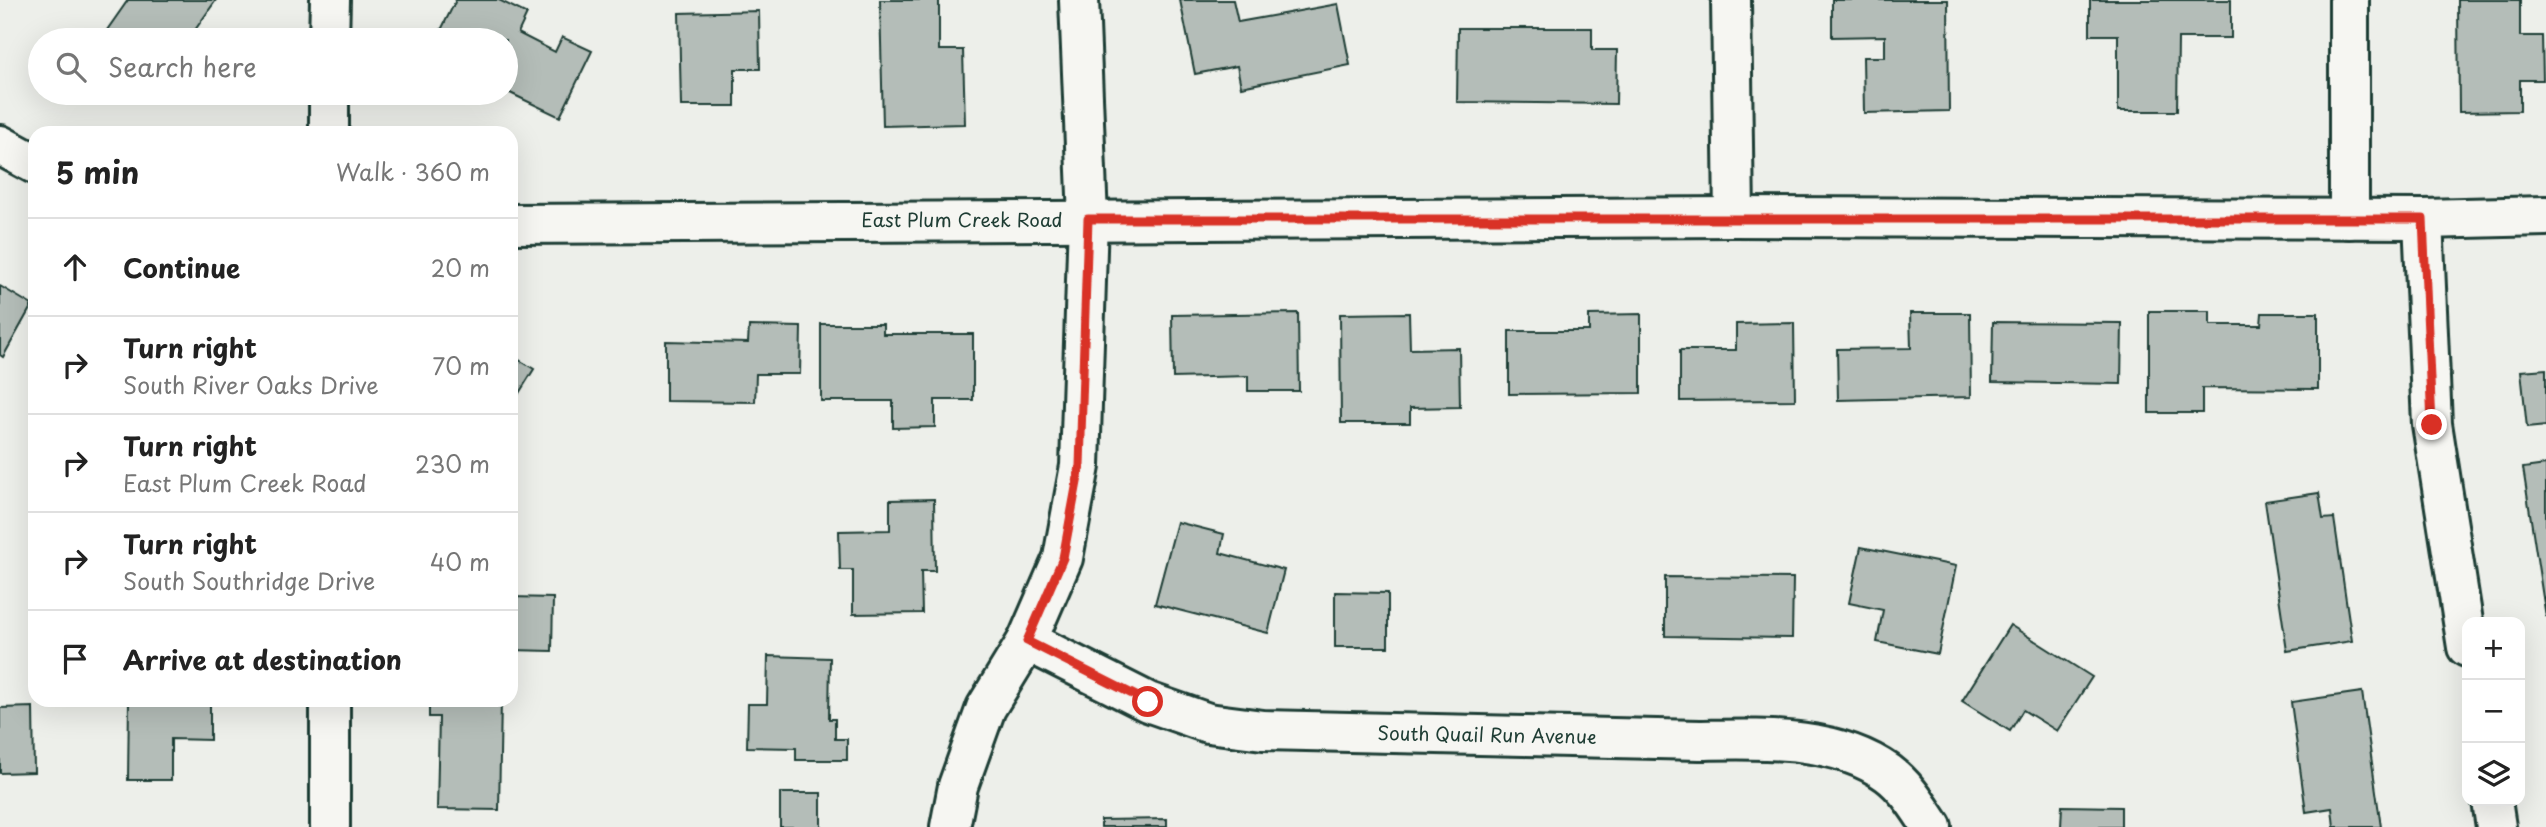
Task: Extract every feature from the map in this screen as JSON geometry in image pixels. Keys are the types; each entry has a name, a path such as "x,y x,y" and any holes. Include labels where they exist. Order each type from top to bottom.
{"street":[{"path":"329,28 330,0"},
{"path":"950,827 958,786 986,708 1027,641 1063,558 1080,466 1088,219 1079,0"},
{"path":"1731,0 1734,217"},
{"path":"2349,0 2349,219"},
{"path":"329,105 329,126"},
{"path":"0,145 28,160"},
{"name":"East Plum Creek Road","path":"518,224 1088,219 2423,219 2546,216"},
{"path":"2423,219 2432,425 2462,617"},
{"name":"South Quail Run Avenue","path":"1027,641 1148,702 1208,723 1263,730 1758,739 1832,747 1862,756 1889,774 1909,793 1932,827"},
{"path":"330,707 330,827"},
{"path":"2493,806 2496,827"}],"building":[{"path":"128,0 216,0 196,28 108,28"},
{"path":"456,0 499,0 527,14 518,33 518,28 442,28"},
{"path":"880,0 939,0 939,50 963,50 965,124 883,126"},
{"path":"1180,0 1233,0 1238,22 1338,4 1350,65 1241,87 1237,66 1195,74"},
{"path":"1832,0 1948,0 1949,111 1864,113 1863,57 1885,57 1885,36 1832,37"},
{"path":"2090,0 2231,0 2231,38 2178,38 2177,111 2118,111 2118,35 2090,35"},
{"path":"2458,0 2520,0 2520,36 2542,36 2543,80 2520,80 2520,111 2459,112"},
{"path":"759,11 760,69 735,69 735,106 681,106 679,13"},
{"path":"1458,28 1592,28 1592,50 1617,50 1616,104 1457,102"},
{"path":"518,33 555,52 562,37 592,51 560,117 518,97"},
{"path":"0,286 28,303 28,312 3,357 0,355"},
{"path":"2149,311 2210,311 2210,325 2261,325 2262,313 2318,313 2318,389 2202,388 2202,413 2149,413"},
{"path":"1298,313 1299,391 1248,391 1248,376 1173,378 1172,315"},
{"path":"1409,313 1410,349 1459,348 1460,407 1410,408 1410,423 1341,423 1340,314"},
{"path":"1910,313 1970,313 1971,397 1838,400 1837,349 1911,348"},
{"path":"1641,314 1641,393 1509,394 1509,331 1589,331 1589,315"},
{"path":"1993,322 2122,323 2121,384 1992,382"},
{"path":"1794,323 1795,400 1680,401 1680,350 1736,350 1736,324"},
{"path":"821,324 883,324 883,334 973,334 973,400 935,400 935,427 893,428 893,401 821,401"},
{"path":"749,326 801,327 800,374 756,374 755,402 666,401 666,341 748,343"},
{"path":"518,359 534,369 518,395"},
{"path":"2546,369 2546,426 2527,428 2521,371"},
{"path":"2546,465 2546,617 2523,468"},
{"path":"2319,493 2323,519 2334,518 2352,641 2287,651 2265,501"},
{"path":"934,499 935,571 921,571 922,613 853,614 853,570 840,570 839,531 890,530 890,500"},
{"path":"1177,522 1224,534 1220,553 1284,570 1268,633 1155,604"},
{"path":"1861,547 1956,566 1938,654 1877,642 1883,610 1849,603"},
{"path":"1665,577 1793,578 1792,638 1665,636"},
{"path":"1335,592 1388,593 1388,647 1335,647"},
{"path":"518,597 553,598 552,651 518,650"},
{"path":"2010,625 2092,677 2057,731 2023,710 2010,731 1962,701"},
{"path":"768,656 830,658 829,719 835,719 835,739 847,739 847,760 796,760 796,748 747,747 748,704 767,704"},
{"path":"2362,692 2381,827 2334,827 2332,808 2306,812 2291,702"},
{"path":"33,707 34,772 0,773 0,708"},
{"path":"129,707 210,707 210,740 171,739 171,780 128,780"},
{"path":"429,707 501,707 499,810 437,809 439,717 429,717"},
{"path":"780,793 821,793 821,827 780,827"},
{"path":"2062,806 2121,807 2121,827 2061,827"},
{"path":"1167,819 1167,827 1101,827 1101,820"}],"route":[{"path":"1148,702 1027,641 1063,558 1080,466 1088,219 2423,219 2432,425"}]}
